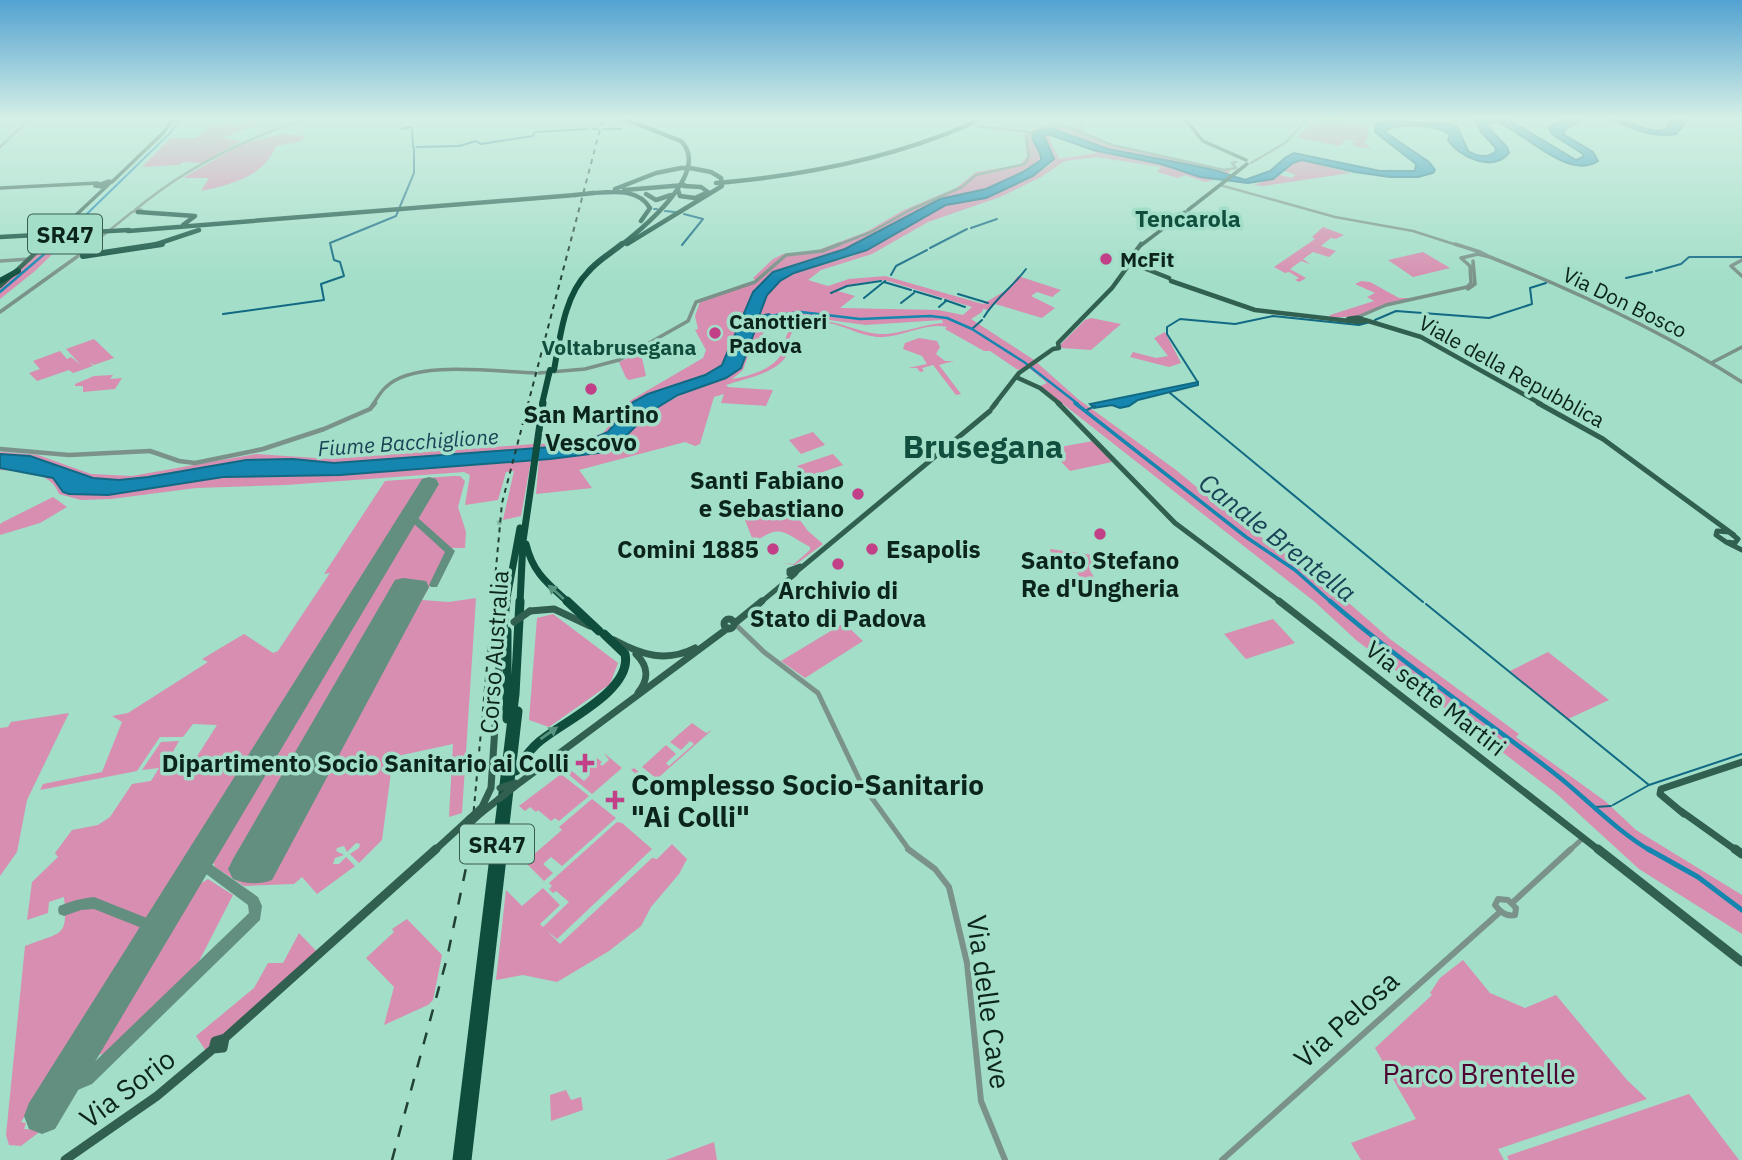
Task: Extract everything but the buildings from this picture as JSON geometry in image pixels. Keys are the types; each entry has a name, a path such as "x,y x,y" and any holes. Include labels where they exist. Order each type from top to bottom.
{"highway":[{"path":"633,183 658,172"},
{"name":"SR47","path":"596,193 621,188 660,172"},
{"path":"678,186 701,187 708,192 703,196 690,198 680,196 678,186 685,172"},
{"path":"601,260 660,211 689,174 698,172"},
{"path":"678,186 708,180 709,174 700,172"},
{"name":"SR47","path":"601,260 722,186 721,178 717,175 702,172"},
{"path":"717,172 745,181"},
{"path":"596,193 755,180 800,172"},
{"path":"678,215 745,181"},
{"name":"SR47","path":"0,238 146,230 678,186"},
{"name":"Corso Australia","path":"466,1160 519,693 526,544 534,465 551,372 569,294 585,272 659,210 678,186"},
{"name":"SR47","path":"596,193 636,195 650,206 650,212 644,219 613,247"},
{"path":"138,210 194,213 212,223 237,223"},
{"path":"138,210 190,214 195,217 182,225 157,228"},
{"path":"82,255 163,244 199,230 237,223"},
{"name":"SR47","path":"129,231 237,223"},
{"path":"82,255 167,242 180,233 172,229 146,230"},
{"path":"92,243 90,250 101,252"},
{"name":"Corso Australia","path":"551,372 572,294 587,272 601,260"},
{"name":"SR47","path":"0,284 18,271"},
{"name":"Corso Australia","path":"458,1160 515,694 523,541 534,465"},
{"path":"499,654 505,602 528,495"},
{"path":"507,811 517,768 523,755 538,741 615,687 624,676 627,666 624,652 538,574 531,564 526,544"},
{"path":"507,631 507,756"}],"main road":[{"path":"18,271 123,172"},
{"path":"496,785 515,785 546,764 676,668 783,584 793,572 990,410 1024,369 1055,347 1112,288 1141,244 1232,172"},
{"path":"0,188 109,183"},
{"path":"97,185 102,188 102,192"},
{"name":"Viale della Repubblica","path":"1128,264 1248,309 1365,322 1404,330 1430,341 1627,455 1712,517"},
{"name":"Via sette Martiri","path":"1016,377 1040,388 1060,404 1175,523 1282,601 1742,962"},
{"path":"1712,517 1719,530 1738,537"},
{"path":"1712,517 1738,537"},
{"path":"1719,530 1716,536 1742,550"},
{"path":"1725,542 1735,543 1738,537"},
{"path":"482,810 496,785 499,654 513,622 530,611 546,608 559,610 643,655 670,658 690,652 731,625"},
{"path":"608,719 641,690 647,676 645,663 623,645"},
{"path":"1742,762 1674,783 1668,790 1667,797 1684,814 1742,854"},
{"name":"Via Sorio","path":"65,1160 157,1096 214,1049 215,1041 225,1038 468,822 515,785"}],"street":[{"path":"0,312 59,267 82,255 122,218 195,172"},
{"path":"0,449 69,455 148,451 185,463 201,462 263,449 327,428 370,409 387,385 413,373 443,370 537,373 598,366 646,345 684,324 690,319 693,307 698,301 755,282 786,255 822,251 870,232 918,206 962,187 970,179 985,172"},
{"name":"Via Don Bosco","path":"1222,182 1335,217 1413,231 1479,253 1488,253 1488,257 1602,306 1712,362 1742,382"},
{"path":"1479,253 1461,258 1473,261 1488,257"},
{"path":"0,261 31,259"},
{"path":"1742,260 1731,266 1742,276"},
{"name":"Viale della Repubblica","path":"1365,322 1386,305 1467,287 1471,280 1470,266 1466,261"},
{"name":"Viale della Repubblica","path":"1365,322 1389,307 1473,287 1473,261"},
{"path":"1712,362 1742,347"},
{"name":"Via delle Cave","path":"731,625 818,693 861,783 884,818 908,849 935,869 949,887 967,963 981,1101 1004,1160"},
{"name":"Via Pelosa","path":"1511,903 1583,838"},
{"name":"Via Pelosa","path":"1503,899 1511,903 1516,910 1515,915 1509,916 1500,912 1495,905 1496,901 1503,899"},
{"name":"Via Pelosa","path":"1222,1160 1500,912"}],"green space":[{"path":"193,172 255,172 223,186 201,191 209,178 183,178"},
{"path":"976,172 1023,172 986,189 940,199 845,249 773,272 753,292 722,365 705,375 641,398 614,426 598,438 580,444 541,448 541,444 582,441 603,433 631,400 703,358 706,350 695,330 698,329 695,316 700,302 757,282 753,278 773,259 783,254 813,252 866,232 904,210 956,188"},
{"path":"1039,172 1048,172 1000,197 928,222 872,254 821,270 808,280 828,286 849,279 885,276 983,304 1008,289 1018,276 1061,290 1052,297 1037,292 1031,296 1055,308 1042,318 995,304 989,310 983,309 971,319 1034,360 1078,399 1176,470 1235,519 1318,576 1390,639 1519,734 1516,737 1605,801 1636,830 1742,895 1742,934 1639,869 1557,794 1356,640 1315,602 1040,386 1047,383 1028,367 1018,370 990,351 984,351 945,329 947,327 929,327 895,336 877,337 829,323 808,324 793,332 787,355 780,364 758,375 726,385 773,390 766,406 721,403 724,394 714,397 700,444 695,446 685,442 579,470 592,488 536,494 539,460 612,450 650,412 745,359 755,329 761,323 759,316 767,295 780,281 794,273 853,256 934,210 954,203 986,198","holes":["888,281 972,307 963,315 938,310 840,308 855,296 838,291 849,285","801,316 865,325 942,320 943,323 879,334 826,321 805,322 790,330 780,356 771,365 751,375 732,379 743,370 754,339 760,338 769,327 781,319"]},
{"path":"1157,172 1188,172 1202,177 1222,178 1205,182 1185,175 1178,178"},
{"path":"1288,172 1350,173 1263,186 1254,185 1280,175 1291,178 1296,175"},
{"path":"1323,227 1344,235 1331,238 1321,246 1336,251 1329,257 1313,252 1303,259 1310,264 1301,261 1290,269 1306,278 1299,282 1295,280 1299,278 1289,272 1285,273 1274,267 1315,239 1312,237"},
{"path":"72,235 35,271 0,299 0,287 58,236"},
{"path":"1423,252 1450,268 1413,277 1388,260"},
{"path":"1361,281 1370,282 1399,298 1409,298 1359,316 1329,318 1330,315 1374,301 1367,297 1375,293 1355,284"},
{"path":"1091,318 1121,324 1091,350 1062,348 1060,345 1085,320"},
{"path":"1165,332 1181,363 1169,367 1130,357 1133,352 1156,358 1168,356 1154,338"},
{"path":"919,338 937,341 940,347 936,354 945,361 954,361 939,365 961,394 956,395 933,365 922,368 924,371 920,372 917,368 908,368 927,364 922,356 903,349 905,343"},
{"path":"94,339 114,358 94,365 90,362 93,366 73,373 69,370 37,381 29,373 40,369 33,361 60,351 67,359 71,357 81,365 66,349"},
{"path":"660,343 663,352 642,358 646,376 629,380 626,378 619,362 641,352 642,356 644,351"},
{"path":"113,375 110,379 122,378 115,389 83,392 83,386 75,386 94,376"},
{"path":"813,432 825,445 801,454 789,440"},
{"path":"1093,441 1112,462 1070,471 1049,449"},
{"path":"534,444 521,516 503,520 514,471 506,472 498,500 465,505 470,475 464,472 286,485 196,488 111,499 81,500 59,494 50,481 35,474 0,470 0,452 38,455 91,474 132,476 256,454 331,459"},
{"path":"833,454 843,465 808,477 797,466"},
{"path":"460,476 465,481 458,507 466,532 465,548 451,548 422,600 449,602 476,598 462,813 449,817 453,744 393,757 382,840 359,863 350,854 359,848 360,844 356,843 347,852 344,846 337,848 336,851 344,855 335,858 333,864 339,864 346,857 355,866 317,894 302,877 294,884 244,886 215,867 213,862 439,482 422,481 21,1122 26,1123 24,1129 42,1130 21,1146 9,1145 6,1135 25,946 60,932 65,920 64,897 49,902 48,913 27,920 32,882 58,857 55,853 72,830 98,825 110,817 132,784 151,781 159,768 142,770 161,742 179,741 170,757 196,758 217,725 193,724 183,737 160,737 137,771 40,790 43,784 102,772 122,722 112,716 128,713 208,662 202,659 244,634 273,653 278,651 330,573 324,574 385,481","holes":["403,586 418,587 262,870 243,869"]},
{"path":"53,497 67,507 40,523 0,535 0,524"},
{"path":"789,505 808,531 823,544 795,565 782,563 794,564 810,547 782,532 770,533 754,543 745,520"},
{"path":"1050,549 1093,555 1101,565 1089,569 1094,577 1081,579 1073,566 1050,564 1053,562"},
{"path":"553,614 618,663 610,684 549,727 529,720 537,618"},
{"path":"1273,619 1295,643 1246,659 1224,634"},
{"path":"844,623 863,641 805,678 781,661"},
{"path":"1548,652 1609,700 1568,719 1510,671"},
{"path":"69,713 27,800 17,852 0,876 0,728 8,727 11,722"},
{"path":"692,723 706,733 712,730 650,785 631,770 634,768 652,782 656,778 642,767 666,745 676,754 666,763 669,766 694,744 690,741 681,750 670,742"},
{"path":"604,753 622,768 592,794 568,774 572,771 584,781 590,775 580,772 588,769 597,758 602,762 602,766 609,760"},
{"path":"561,774 589,796 559,821 555,818 551,821 530,807 525,811 519,806"},
{"path":"592,799 616,818 562,866 551,857 543,864 553,873 544,881 525,862 562,830 559,827"},
{"path":"617,822 622,823 652,849 557,939 547,931 560,944 652,858 657,859 672,844 687,859 679,874 651,907 641,926 609,951 557,982 523,975 496,980 506,890 522,906 543,888 560,905 540,924 543,927 569,902 556,891 553,893 549,889 552,886 549,883"},
{"path":"208,879 233,895 196,967 107,1053 99,1055 96,1052 99,1046 197,886"},
{"path":"407,919 442,955 433,1000 428,1005 384,1025 394,987 366,958 394,932 392,929"},
{"path":"299,933 320,955 206,1051 196,1036 254,988 268,963 283,963"},
{"name":"Parco Brentelle","path":"1463,960 1490,993 1525,1008 1556,995 1627,1080 1647,1099 1498,1149 1504,1160 1361,1160 1351,1143 1416,1119 1375,1048 1432,995 1430,993 1440,978"},
{"path":"566,1090 571,1100 581,1097 583,1110 551,1121 550,1095"},
{"path":"1689,1094 1739,1160 1509,1160 1507,1156"},
{"path":"714,1142 717,1160 666,1160"}],"water":[{"path":"1023,172 1038,172 986,198 946,205 867,250 794,273 780,281 767,295 759,316 769,314 773,318 757,325 741,368 726,378 678,395 650,412 612,450 606,452 550,459 340,475 223,477 108,495 69,494 63,492 53,478 0,468 0,454 30,456 93,478 119,480 246,460 293,459 334,463 578,445 608,432 633,402 648,394 705,375 722,365 753,292 773,272 845,249 940,199 986,189"},
{"path":"1185,172 1221,172 1245,180 1267,172 1282,172 1273,179 1248,183 1200,177"},
{"path":"1356,172 1434,172 1418,177 1390,177"},
{"path":"1198,382 1198,385 1138,400 1120,408 1112,405 1094,408 1090,404"}],"waterway":[{"path":"54,246 130,172"},
{"path":"223,314 324,300 321,284 344,276 340,262 334,260 330,243 396,216 414,172"},
{"path":"665,211 675,212"},
{"path":"682,245 703,219 684,214"},
{"path":"971,228 997,219"},
{"path":"930,248 967,229"},
{"path":"0,292 56,244"},
{"path":"891,275 896,266 927,250"},
{"path":"1656,271 1681,264 1689,257 1742,257"},
{"path":"984,317 1026,269"},
{"path":"1626,278 1652,272"},
{"path":"831,293 847,286 881,281"},
{"path":"864,298 885,281"},
{"path":"884,282 911,290"},
{"path":"1375,320 1396,311 1489,318 1532,304 1530,288 1546,283"},
{"path":"914,291 941,299"},
{"path":"901,303 914,293"},
{"path":"958,294 988,303"},
{"path":"945,300 965,307"},
{"path":"939,307 946,301"},
{"name":"Canale Brentella","path":"768,316 801,312 860,319 930,316 947,318 972,329 1024,362 1078,404"},
{"path":"1197,381 1167,334 1167,327 1180,319 1235,324 1273,316 1359,325 1370,322"},
{"path":"972,329 982,320"},
{"path":"1170,393 1423,602"},
{"name":"Canale Brentella","path":"1075,403 1246,537 1295,570 1332,603"},
{"path":"1087,410 1095,406"},
{"name":"Canale Brentella","path":"1330,601 1648,849"},
{"path":"1426,604 1649,785"},
{"path":"1649,785 1742,754"},
{"path":"1613,805 1649,785"},
{"path":"1595,807 1611,806"},
{"name":"Canale Brentella","path":"1648,849 1698,877 1742,910"}],"taxiway":[{"path":"406,522 415,520 450,551 434,585"},
{"path":"69,1072 68,1079 73,1085 87,1079 255,916 256,906 253,901 198,861"},
{"path":"64,910 94,903 157,928"}],"runway":[{"path":"42,1116 429,484"},
{"path":"403,586 418,587 262,870 243,869 403,586"}],"tunnel":[{"path":"497,523 503,522"}],"railway":[{"path":"470,851 502,503 589,172"},
{"path":"392,1160 447,958 470,849"}],"place":[{"name":"McFit","path":"1106,259"},
{"name":"Canottieri Padova","path":"715,333"},
{"name":"San Martino Vescovo","path":"591,389"},
{"name":"Santi Fabiano e Sebastiano","path":"858,494"},
{"name":"Santo Stefano Re d'Ungheria","path":"1100,534"},
{"name":"Comini 1885","path":"773,549"},
{"name":"Esapolis","path":"872,549"},
{"name":"Archivio di Stato di Padova","path":"838,564"},
{"name":"Dipartimento Socio Sanitario ai Colli","path":"585,763"},
{"name":"Complesso Socio-Sanitario \"Ai Colli\"","path":"615,800"}],"district":[{"name":"Tencarola","path":"1188,218"},
{"name":"Voltabrusegana","path":"619,347"},
{"name":"Brusegana","path":"983,446"}],"water label":[{"name":"Fiume Bacchiglione","path":"408,442"}]}
